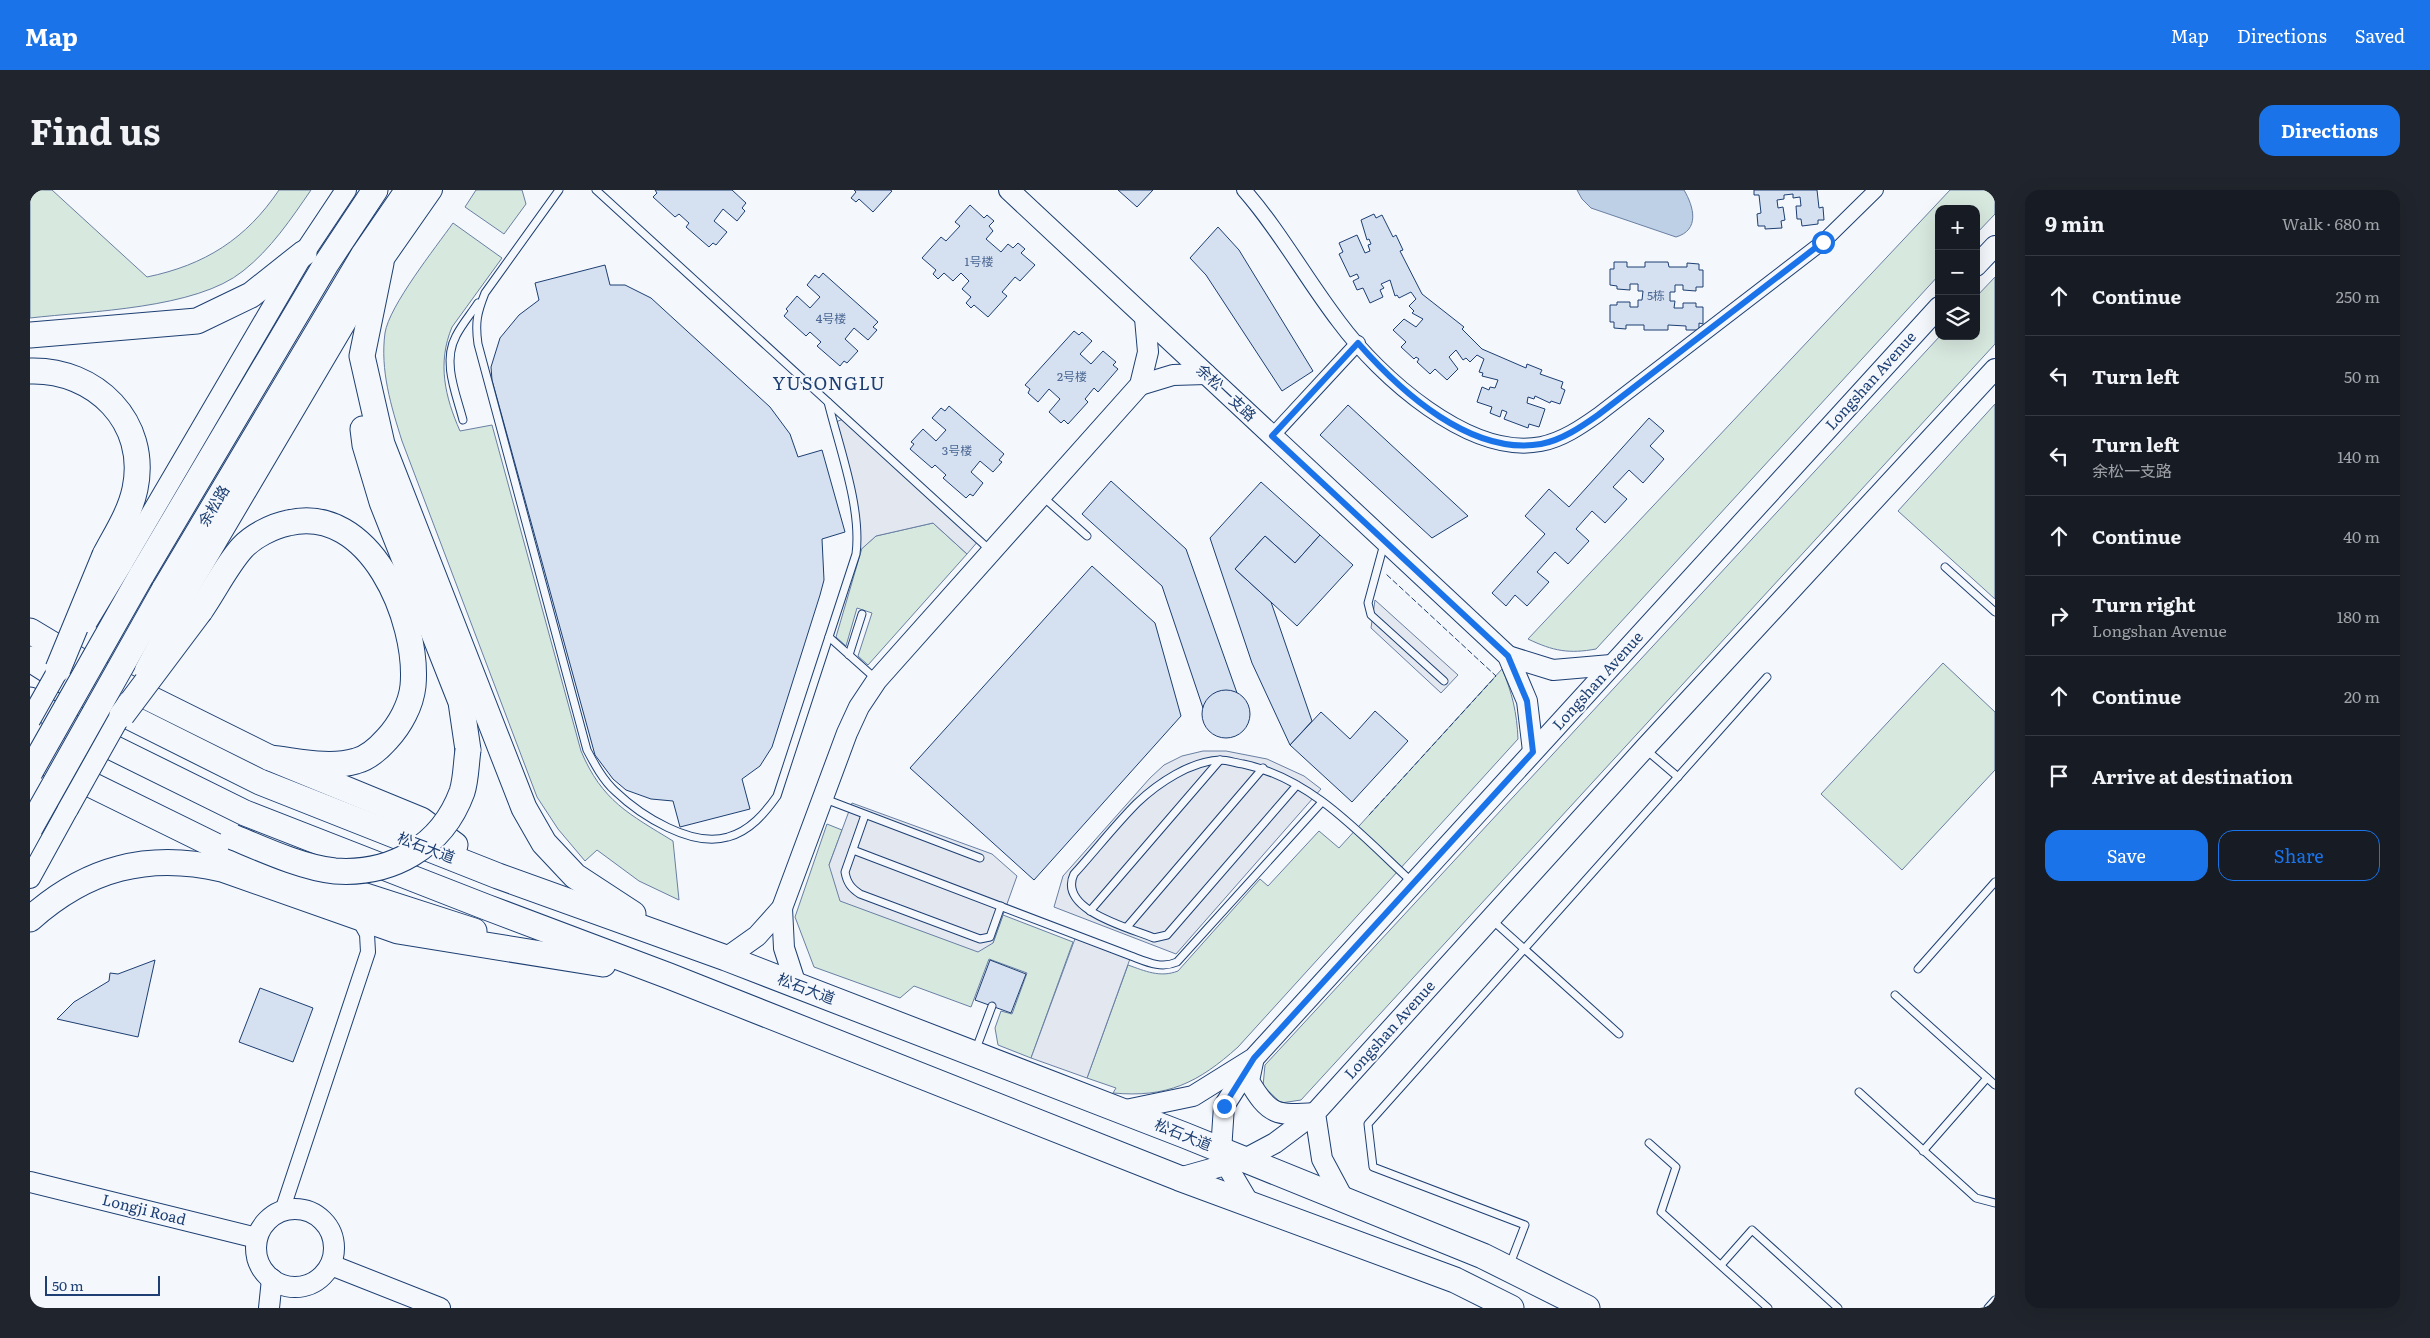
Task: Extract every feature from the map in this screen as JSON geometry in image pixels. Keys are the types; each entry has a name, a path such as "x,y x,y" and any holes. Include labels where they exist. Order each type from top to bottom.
{"highway":[{"name":"余松路","path":"30,772 122,565 375,190"},
{"name":"余松路","path":"30,828 182,600 364,254 408,190"},
{"path":"30,335 197,322 251,296 304,254"},
{"path":"30,731 58,750 233,838 286,858 334,871 377,869 415,854 444,826 462,792 468,750 461,702 382,502 365,445 359,392 362,356 381,263"},
{"path":"30,352 99,344 179,324"},
{"path":"362,356 382,444 524,808 544,843 575,876 616,904 682,943"},
{"path":"30,371 44,370 73,376 98,390 119,411 132,438 137,466 135,489 126,514 122,565 58,669"},
{"path":"122,715 182,600 243,547 274,526 300,520 327,522 353,536 373,556 387,578 400,607 410,639 413,687 407,708 395,730 378,749 357,761 326,765 270,758"},
{"path":"30,631 105,676 270,758 421,820 498,876"},
{"name":"松石大道","path":"30,659 90,697 260,782 498,876 726,958 1121,1111 1230,1159 1344,1200 1483,1256 1587,1308"},
{"path":"30,700 73,728 244,812 486,908 669,976 1179,1178 1455,1280 1499,1305"},
{"path":"30,752 51,766 226,851 477,932 582,960"},
{"path":"30,919 48,903 75,885 105,872 134,864 193,862 222,869 398,931 582,960 669,976"}],"main road":[{"path":"122,565 304,254 346,190"},
{"path":"182,600 381,263 432,190"},
{"name":"余松一支路","path":"1009,190 1508,656"},
{"path":"1980,262 1995,246"},
{"name":"Longshan Avenue","path":"1121,1111 1192,1096 1254,1058 1935,311"},
{"path":"796,985 784,948 782,908 822,798 859,706 877,680 1140,386 1148,352 1145,318"},
{"name":"Longshan Avenue","path":"1179,1178 1275,1143 1315,1113 1645,748 1995,369"},
{"path":"1140,386 1173,375 1206,374"},
{"path":"1508,656 1553,670 1612,665"},
{"path":"1508,656 1527,701 1533,752"},
{"path":"30,720 58,669"},
{"path":"30,878 122,715"},
{"path":"726,958 756,936 782,908"},
{"path":"1254,1058 1249,1081 1263,1105 1287,1116 1315,1113 1322,1159 1344,1200"},
{"path":"1248,1204 1230,1159 1224,1106 1254,1058"},
{"name":"Longji Road","path":"30,1182 258,1238"},
{"path":"295,1209 308,1211 319,1217 328,1227 333,1239 334,1252 331,1265 316,1281 305,1286 294,1287 272,1279 264,1271 259,1261 258,1238 262,1226 270,1218 282,1211 295,1209"},
{"path":"331,1265 440,1308"},
{"path":"269,1308 272,1279"}],"street":[{"path":"1244,190 1266,216 1339,323 1405,390 1441,418 1479,438 1510,446 1542,444 1571,433 1629,392 1745,300 1823,242 1876,190"},
{"path":"1272,436 1358,343"},
{"path":"282,1211 368,952 367,934 356,916"},
{"path":"368,952 382,938 398,931"}],"lane":[{"path":"463,420 450,370 449,357 456,334 559,190"},
{"path":"596,190 992,552"},
{"path":"486,293 478,309 476,324 478,344 587,750 598,772 615,791 638,810 678,833 703,839 728,837 751,825 766,811 777,796 856,554 859,535 856,515 828,402"},
{"path":"1042,496 1088,536"},
{"path":"1385,541 1368,603 1371,615 1444,681"},
{"path":"1945,567 1995,612"},
{"path":"849,655 862,614"},
{"path":"829,637 877,680"},
{"path":"1509,1268 1525,1224 1373,1168 1368,1124 1767,677"},
{"path":"1645,748 1678,777"},
{"path":"1297,785 1167,935 1154,938 1090,911 1079,904 1073,896 1071,887 1074,874 1138,802 1190,767 1220,760 1263,768 1297,785 1322,802 1413,883"},
{"path":"1090,911 1220,760"},
{"path":"1127,926 1263,768"},
{"path":"822,798 980,858"},
{"path":"853,850 1131,956 1157,965 1168,966 1177,962 1322,802"},
{"path":"865,815 845,872 846,880 851,888 860,894 980,939 990,937 1001,906"},
{"path":"1918,970 1995,882"},
{"path":"1490,919 1619,1034"},
{"path":"1895,996 1995,1085"},
{"path":"974,1054 992,1006"},
{"path":"1923,1151 1987,1078"},
{"path":"1859,1092 1976,1198 1995,1203"},
{"path":"1649,1143 1676,1167 1661,1212 1768,1308"},
{"path":"1720,1265 1752,1230 1838,1308"},
{"path":"1988,1308 1995,1300"}],"shaded area":[{"path":"30,190 52,190 147,277 187,265 206,257 222,247 253,223 279,190 311,190 263,253 243,271 223,284 171,301 111,310 30,318"},
{"path":"476,190 522,190 526,204 504,234 465,207"},
{"path":"1950,190 1995,190 1995,214 1980,230 1980,205 1936,205"},
{"path":"1935,206 1935,279 1596,649 1561,650 1528,639"},
{"path":"453,223 502,258 452,327 447,340 444,367 450,405 460,431 492,425 581,751 598,782 618,805 673,841 679,900 639,881 597,850 585,861 558,829 537,797 402,441 390,401 385,374 385,333 388,322 404,293"},
{"path":"1995,277 1995,344 1301,1100 1281,1103 1263,1086 1265,1065 1936,340 1980,340 1980,293"},
{"path":"1995,404 1995,599 1898,511"},
{"path":"846,418 979,540 967,554 933,523 876,536 856,554 859,535 833,423"},
{"path":"933,523 967,554 868,665 858,656 872,613 857,608 846,646 836,637 862,548 876,536"},
{"path":"1375,600 1458,675 1441,693 1371,628"},
{"path":"1943,663 1995,712 1995,770 1902,870 1821,794"},
{"path":"1502,669 1513,703 1518,739 1238,1047 1195,1079 1166,1090 1150,1093 1113,1093 1116,1088 1087,1078 1128,965 1159,974 1178,971 1260,879 1268,886 1319,831 1339,848"},
{"path":"1203,751 1226,751 1267,759 1304,776 1321,789 1176,954 1054,907 1063,876 1150,778 1164,765 1182,756"},
{"path":"852,803 992,854 1017,876 993,943 978,952 840,901 829,865"},
{"path":"827,824 842,830 829,865 993,943 1003,915 1073,942 1031,1058 998,1045 995,1028 1001,1011 1012,1014 1027,973 989,959 971,1007 914,986 900,998 814,967 795,917"},
{"path":"1076,936 1131,956 1087,1078 1031,1058"}],"water":[{"path":"1577,190 1684,190 1692,210 1692,224 1684,234 1676,237 1591,208 1582,199"}],"building":[{"path":"655,190 732,190 746,203 742,208 745,211 737,221 723,209 714,221 727,232 716,245 713,243 709,247 686,227 689,223 679,214 675,217 653,197 657,193"},
{"path":"854,190 892,191 873,212 859,199 856,202 851,198 856,192"},
{"path":"1118,190 1153,190 1137,207"},
{"path":"1754,190 1817,190 1819,208 1823,207 1824,220 1818,220 1818,224 1802,226 1801,219 1797,219 1796,206 1801,206 1800,197 1793,198 1793,194 1784,195 1784,199 1777,200 1778,208 1783,207 1785,220 1781,221 1782,228 1765,229 1765,226 1758,226 1757,214 1761,213 1759,195 1754,195"},
{"path":"970,205 984,218 987,215 994,221 989,226 993,231 986,239 1001,252 1008,244 1013,248 1018,243 1025,249 1021,253 1035,265 1020,281 1015,277 1002,292 1007,296 988,317 974,305 971,308 966,303 971,297 962,289 969,281 961,273 953,281 944,273 938,279 933,274 936,270 922,258 941,237 946,241 960,226 955,222"},
{"path":"1374,214 1376,218 1382,215 1393,237 1396,235 1403,250 1400,251 1422,294 1464,327 1462,329 1482,349 1526,368 1527,364 1542,370 1540,374 1563,382 1561,388 1565,390 1560,404 1551,401 1550,403 1535,396 1534,399 1528,397 1527,403 1545,409 1539,427 1529,424 1528,428 1504,419 1507,412 1502,410 1500,417 1490,413 1492,407 1477,402 1482,387 1489,390 1490,387 1495,388 1498,380 1482,376 1483,373 1479,372 1484,359 1477,355 1470,362 1466,358 1463,360 1456,350 1449,357 1458,369 1447,380 1435,369 1430,374 1417,362 1419,359 1416,357 1414,359 1401,347 1406,342 1393,330 1404,319 1416,327 1423,319 1412,313 1414,311 1409,306 1416,299 1411,292 1399,298 1397,295 1395,296 1390,280 1381,284 1384,288 1380,290 1383,297 1370,303 1363,288 1357,290 1353,281 1359,278 1357,274 1350,277 1339,254 1343,252 1339,243 1357,235 1365,253 1370,251 1368,245 1371,244 1369,239 1367,240 1361,220"},
{"path":"1218,227 1239,250 1313,371 1282,391 1206,275 1190,258"},
{"path":"1614,262 1627,262 1627,267 1645,267 1645,262 1668,262 1669,267 1687,267 1687,263 1699,264 1699,270 1703,270 1703,287 1696,287 1696,291 1683,290 1683,285 1675,285 1675,292 1670,292 1670,301 1675,301 1674,308 1683,308 1683,303 1696,303 1696,307 1703,307 1703,324 1699,323 1699,330 1686,330 1686,326 1668,325 1668,330 1644,330 1644,325 1626,325 1626,329 1614,328 1614,322 1610,322 1610,305 1617,305 1617,302 1630,302 1630,307 1638,307 1638,300 1642,300 1643,291 1638,291 1638,284 1630,284 1630,290 1617,289 1617,286 1610,285 1610,269 1614,269"},
{"path":"605,265 610,285 625,285 651,298 770,407 790,434 798,457 822,450 845,532 822,539 824,580 772,747 760,766 742,779 750,809 680,827 673,801 651,799 626,790 613,779 595,755 492,380 491,367 500,338 519,315 539,300 535,283"},
{"path":"823,273 878,322 873,327 877,330 868,340 854,328 845,339 858,351 847,363 844,361 840,366 817,346 821,342 810,332 806,336 784,316 788,311 786,309 797,296 810,308 820,297 807,285 815,275 819,278"},
{"path":"1074,331 1079,335 1082,332 1092,341 1080,354 1091,364 1103,351 1116,362 1113,365 1118,369 1098,392 1094,388 1085,399 1088,402 1068,424 1064,420 1061,423 1049,412 1060,399 1049,389 1038,402 1028,393 1030,389 1025,385"},
{"path":"1348,405 1468,516 1432,538 1320,435"},
{"path":"949,406 1004,454 999,460 1002,462 993,472 980,461 971,472 983,483 973,496 970,494 966,498 943,478 946,475 935,465 932,468 910,449 914,444 911,442 923,429 936,441 946,430 932,418 941,408 945,411"},
{"path":"1649,418 1664,431 1650,446 1664,459 1643,483 1629,470 1613,487 1627,499 1605,523 1592,511 1576,529 1589,541 1568,564 1555,552 1537,572 1549,582 1527,606 1515,595 1506,606 1492,593 1545,534 1525,516 1549,489 1569,507"},
{"path":"1111,481 1186,549 1237,693 1227,691 1212,695 1203,708 1162,586 1082,514"},
{"path":"1261,482 1320,535 1295,563 1265,536 1235,569 1271,602 1312,721 1290,745 1252,663 1210,538"},
{"path":"1320,535 1353,565 1297,626 1235,569 1265,536 1295,563"},
{"path":"1092,566 1155,623 1181,716 1034,880 910,768"},
{"path":"1226,690 1235,692 1243,697 1248,705 1250,714 1248,723 1243,731 1235,736 1226,738 1217,736 1209,731 1204,723 1202,714 1204,705 1209,697 1217,692"},
{"path":"1375,711 1408,741 1352,802 1290,745 1321,712 1350,739"},
{"path":"155,960 138,1037 57,1019 74,1002 109,981 110,973 118,974"},
{"path":"990,960 1026,974 1011,1013 975,1000"},
{"path":"260,988 313,1008 293,1062 239,1042"}],"fence":[{"path":"1369,815 1496,676 1386,574"}],"district":[{"name":"YUSONGLU","path":"829,384"}],"route":[{"path":"1224,1106 1254,1058 1533,752 1527,701 1508,656 1272,436 1358,343 1405,390 1441,418 1479,438 1510,446 1542,444 1571,433 1598,415 1745,300 1823,242"}]}
